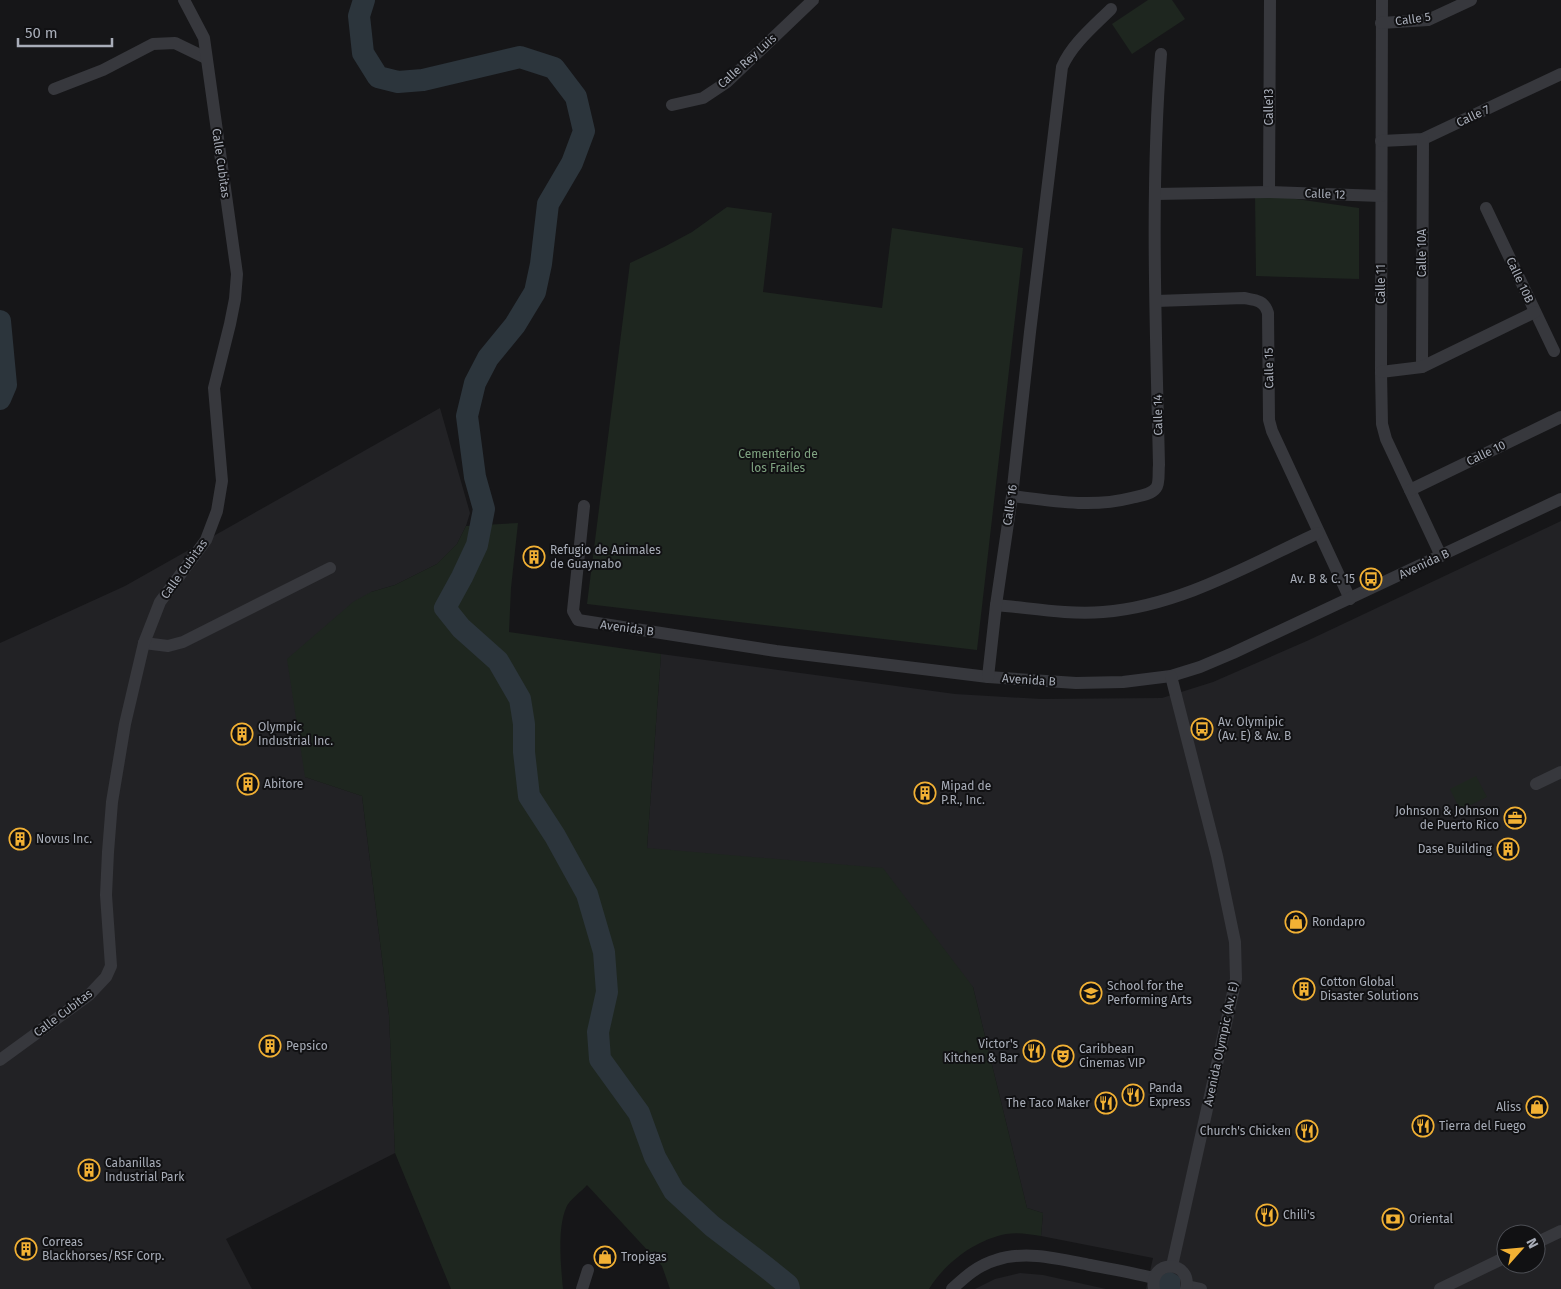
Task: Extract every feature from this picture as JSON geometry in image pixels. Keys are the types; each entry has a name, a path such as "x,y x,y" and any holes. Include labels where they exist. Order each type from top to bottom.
{"street":[{"name":"Calle Cubitas","path":"0,1060 89,995 106,977 111,966 106,895 112,802 125,724 144,643 160,602 206,540 218,511 222,481 214,388 230,324 237,274 204,38 184,0"},
{"name":"Calle Rey Luis","path":"672,105 703,98 727,82 813,0"},
{"name":"Calle13","path":"1269,192 1270,0"},
{"name":"Calle 11","path":"1382,0 1382,424 1386,438 1440,556"},
{"name":"Calle 5","path":"1381,23 1428,20 1471,0"},
{"name":"Calle 16","path":"988,677 996,605 1012,496 1062,67 1067,56 1078,42 1111,9"},
{"path":"54,89 103,70 153,44 175,42 206,58"},
{"name":"Calle 14","path":"1012,496 1093,504 1118,502 1138,497 1154,491 1158,486 1155,194 1156,113 1161,54"},
{"name":"Calle 7","path":"1381,141 1423,139 1561,74"},
{"name":"Calle 10A","path":"1422,367 1423,139"},
{"path":"1155,194 1269,192"},
{"name":"Calle 12","path":"1269,192 1381,196"},
{"name":"Calle 10B","path":"1486,208 1554,351"},
{"name":"Calle 15","path":"1156,301 1244,298 1257,300 1266,308 1271,426 1318,533 1350,599"},
{"path":"1381,372 1422,367 1535,312"},
{"name":"Calle 10","path":"1410,490 1561,417"},
{"name":"Avenida B","path":"584,506 572,611 578,620 776,651 988,677 1076,683 1123,682 1171,676 1200,667 1350,599 1561,499"},
{"path":"996,605 1103,612 1144,605 1201,588 1318,533"},
{"path":"144,643 168,646 183,642 330,568"},
{"name":"Avenida Olympic (Av. E)","path":"1171,676 1220,872 1235,942 1236,979 1172,1266"},
{"path":"1536,784 1561,772"},
{"path":"1546,1238 1561,1231"},
{"path":"952,1289 970,1272 995,1260 1010,1256 1034,1255 1053,1258 1154,1284 1160,1270 1164,1267 1172,1266 1184,1273 1187,1287 1201,1289"},
{"path":"1440,1289 1496,1262"},
{"path":"582,1289 588,1270"}],"shaded area":[{"path":"440,408 470,513 466,526 457,544 437,564 395,585 371,592 305,777 362,796 389,1015 395,1153 226,1239 252,1289 0,1289 0,643 125,586"},
{"path":"1561,521 1561,1289 1146,1289 1153,1258 1041,1236 1043,1213 1027,1208 973,987 647,848 661,654 955,694 1041,699 1162,698 1213,682 1309,640"},
{"path":"1170,1271 1180,1277 1180,1289 1159,1289 1159,1276"},
{"path":"1020,1273 1043,1275 1106,1289 975,1289 995,1279"}],"green space":[{"path":"1148,0 1172,0 1185,19 1132,54 1112,24"},
{"path":"1255,193 1359,208 1359,279 1256,276"},
{"name":"Cementerio de los Frailes","path":"727,207 772,213 763,292 882,308 892,228 1023,248 977,650 587,604 630,263 692,232"},
{"path":"518,523 511,588 509,632 661,654 647,848 883,868 973,987 1027,1208 1043,1213 1041,1236 1010,1233 983,1241 962,1254 943,1270 929,1289 670,1289 662,1266 587,1185 569,1202 563,1217 560,1248 563,1289 451,1289 395,1153 389,1015 362,796 305,777 287,659 353,602 371,592 395,585 437,564 457,544 466,526"},
{"path":"1476,776 1487,797 1460,810 1450,789"}],"waterway":[{"path":"364,0 359,16 363,53 378,77 398,82 423,80 520,57 554,68 576,97 584,131 572,163 548,204 541,264 535,292 515,325 488,358 475,383 467,416 475,477 484,509 477,545 445,608 461,628 498,661 520,699 524,724 524,752 529,796 555,836 587,894 604,952 607,992 598,1032 600,1059 639,1113 655,1157 674,1191 712,1226 788,1285 789,1289"},
{"path":"0,321 6,385 0,399"}],"place":[{"name":"Refugio de Animales de Guaynabo","path":"534,557"},
{"name":"Av. B & C. 15","path":"1371,579"},
{"name":"Av. Olymipic (Av. E) & Av. B","path":"1202,729"},
{"name":"Olympic Industrial Inc.","path":"242,734"},
{"name":"Abitore","path":"248,784"},
{"name":"Mipad de P.R., Inc.","path":"925,793"},
{"name":"Johnson & Johnson de Puerto Rico","path":"1515,818"},
{"name":"Novus Inc.","path":"20,839"},
{"name":"Dase Building","path":"1508,849"},
{"name":"Rondapro","path":"1296,922"},
{"name":"Cotton Global Disaster Solutions","path":"1304,989"},
{"name":"School for the Performing Arts","path":"1091,993"},
{"name":"Pepsico","path":"270,1046"},
{"name":"Victor's Kitchen & Bar","path":"1034,1051"},
{"name":"Caribbean Cinemas VIP","path":"1063,1056"},
{"name":"Panda Express","path":"1133,1095"},
{"name":"The Taco Maker","path":"1106,1103"},
{"name":"Aliss","path":"1537,1107"},
{"name":"Tierra del Fuego","path":"1423,1126"},
{"name":"Church's Chicken","path":"1307,1131"},
{"name":"Cabanillas Industrial Park","path":"89,1170"},
{"name":"Chili's","path":"1267,1215"},
{"name":"Oriental","path":"1393,1219"},
{"name":"Correas Blackhorses/RSF Corp.","path":"26,1249"},
{"name":"Tropigas","path":"605,1257"}]}
